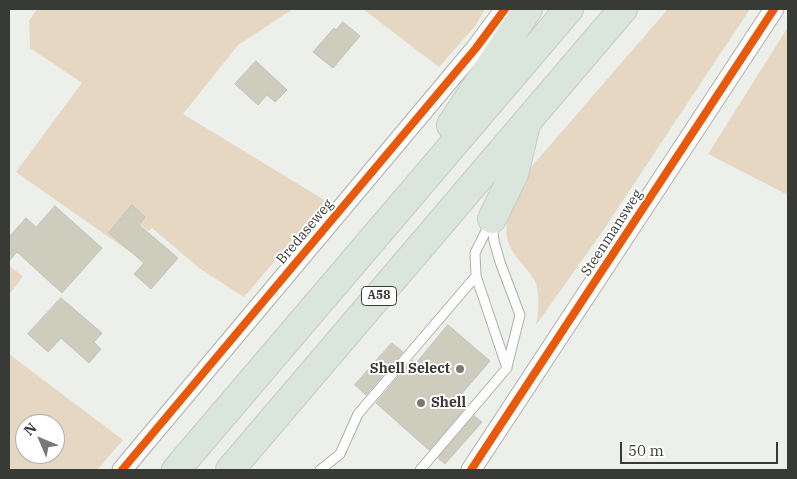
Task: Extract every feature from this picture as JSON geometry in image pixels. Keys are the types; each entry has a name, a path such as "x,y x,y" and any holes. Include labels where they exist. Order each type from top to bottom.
{"highway":[{"path":"395,212 528,9"},
{"path":"176,470 568,9"},
{"name":"A58","path":"230,470 623,9"},
{"name":"A58","path":"492,219 514,174 527,121"}],"street":[{"name":"Bredaseweg","path":"122,470 476,48 505,9"},
{"name":"Steenmansweg","path":"471,470 774,9"}],"lane":[{"name":"A58","path":"492,219 475,253 476,276 507,368"},
{"path":"420,470 507,368 520,315 494,241 492,219"},
{"path":"320,470 340,454 358,414 476,276"}],"shaded area":[{"path":"37,9 293,9 238,45 183,114 326,201 244,297 199,268 152,228 148,231 141,225 127,239 130,252 16,172 82,83 30,48 29,21"},
{"path":"363,9 485,9 476,25 439,67"},
{"path":"668,9 750,9 602,232 536,325 538,302 536,283 512,250 506,230 512,201 520,180"},
{"path":"788,27 788,195 708,154"},
{"path":"9,266 23,276 9,295"},
{"path":"9,354 123,440 97,470 9,470"}],"building":[{"path":"343,22 360,36 333,68 313,52 334,28 336,30"},
{"path":"256,61 287,90 275,102 267,95 258,105 235,84"},
{"path":"132,205 145,217 139,225 178,258 151,289 134,274 144,263 109,233"},
{"path":"55,206 102,248 62,293 17,252 9,261 9,237 26,218 36,227"},
{"path":"61,298 102,333 94,342 101,349 89,363 61,338 48,352 28,334"},
{"path":"448,325 490,361 458,398 457,400 465,408 429,450 376,403 412,360 415,364"},
{"path":"392,343 403,352 366,395 355,385"},
{"path":"474,416 482,422 445,464 438,458"}],"cycle path":[{"path":"122,470 476,48 505,9"},
{"path":"471,470 774,9"}],"place":[{"name":"Shell Select","path":"460,369"},
{"name":"Shell","path":"421,403"}]}
